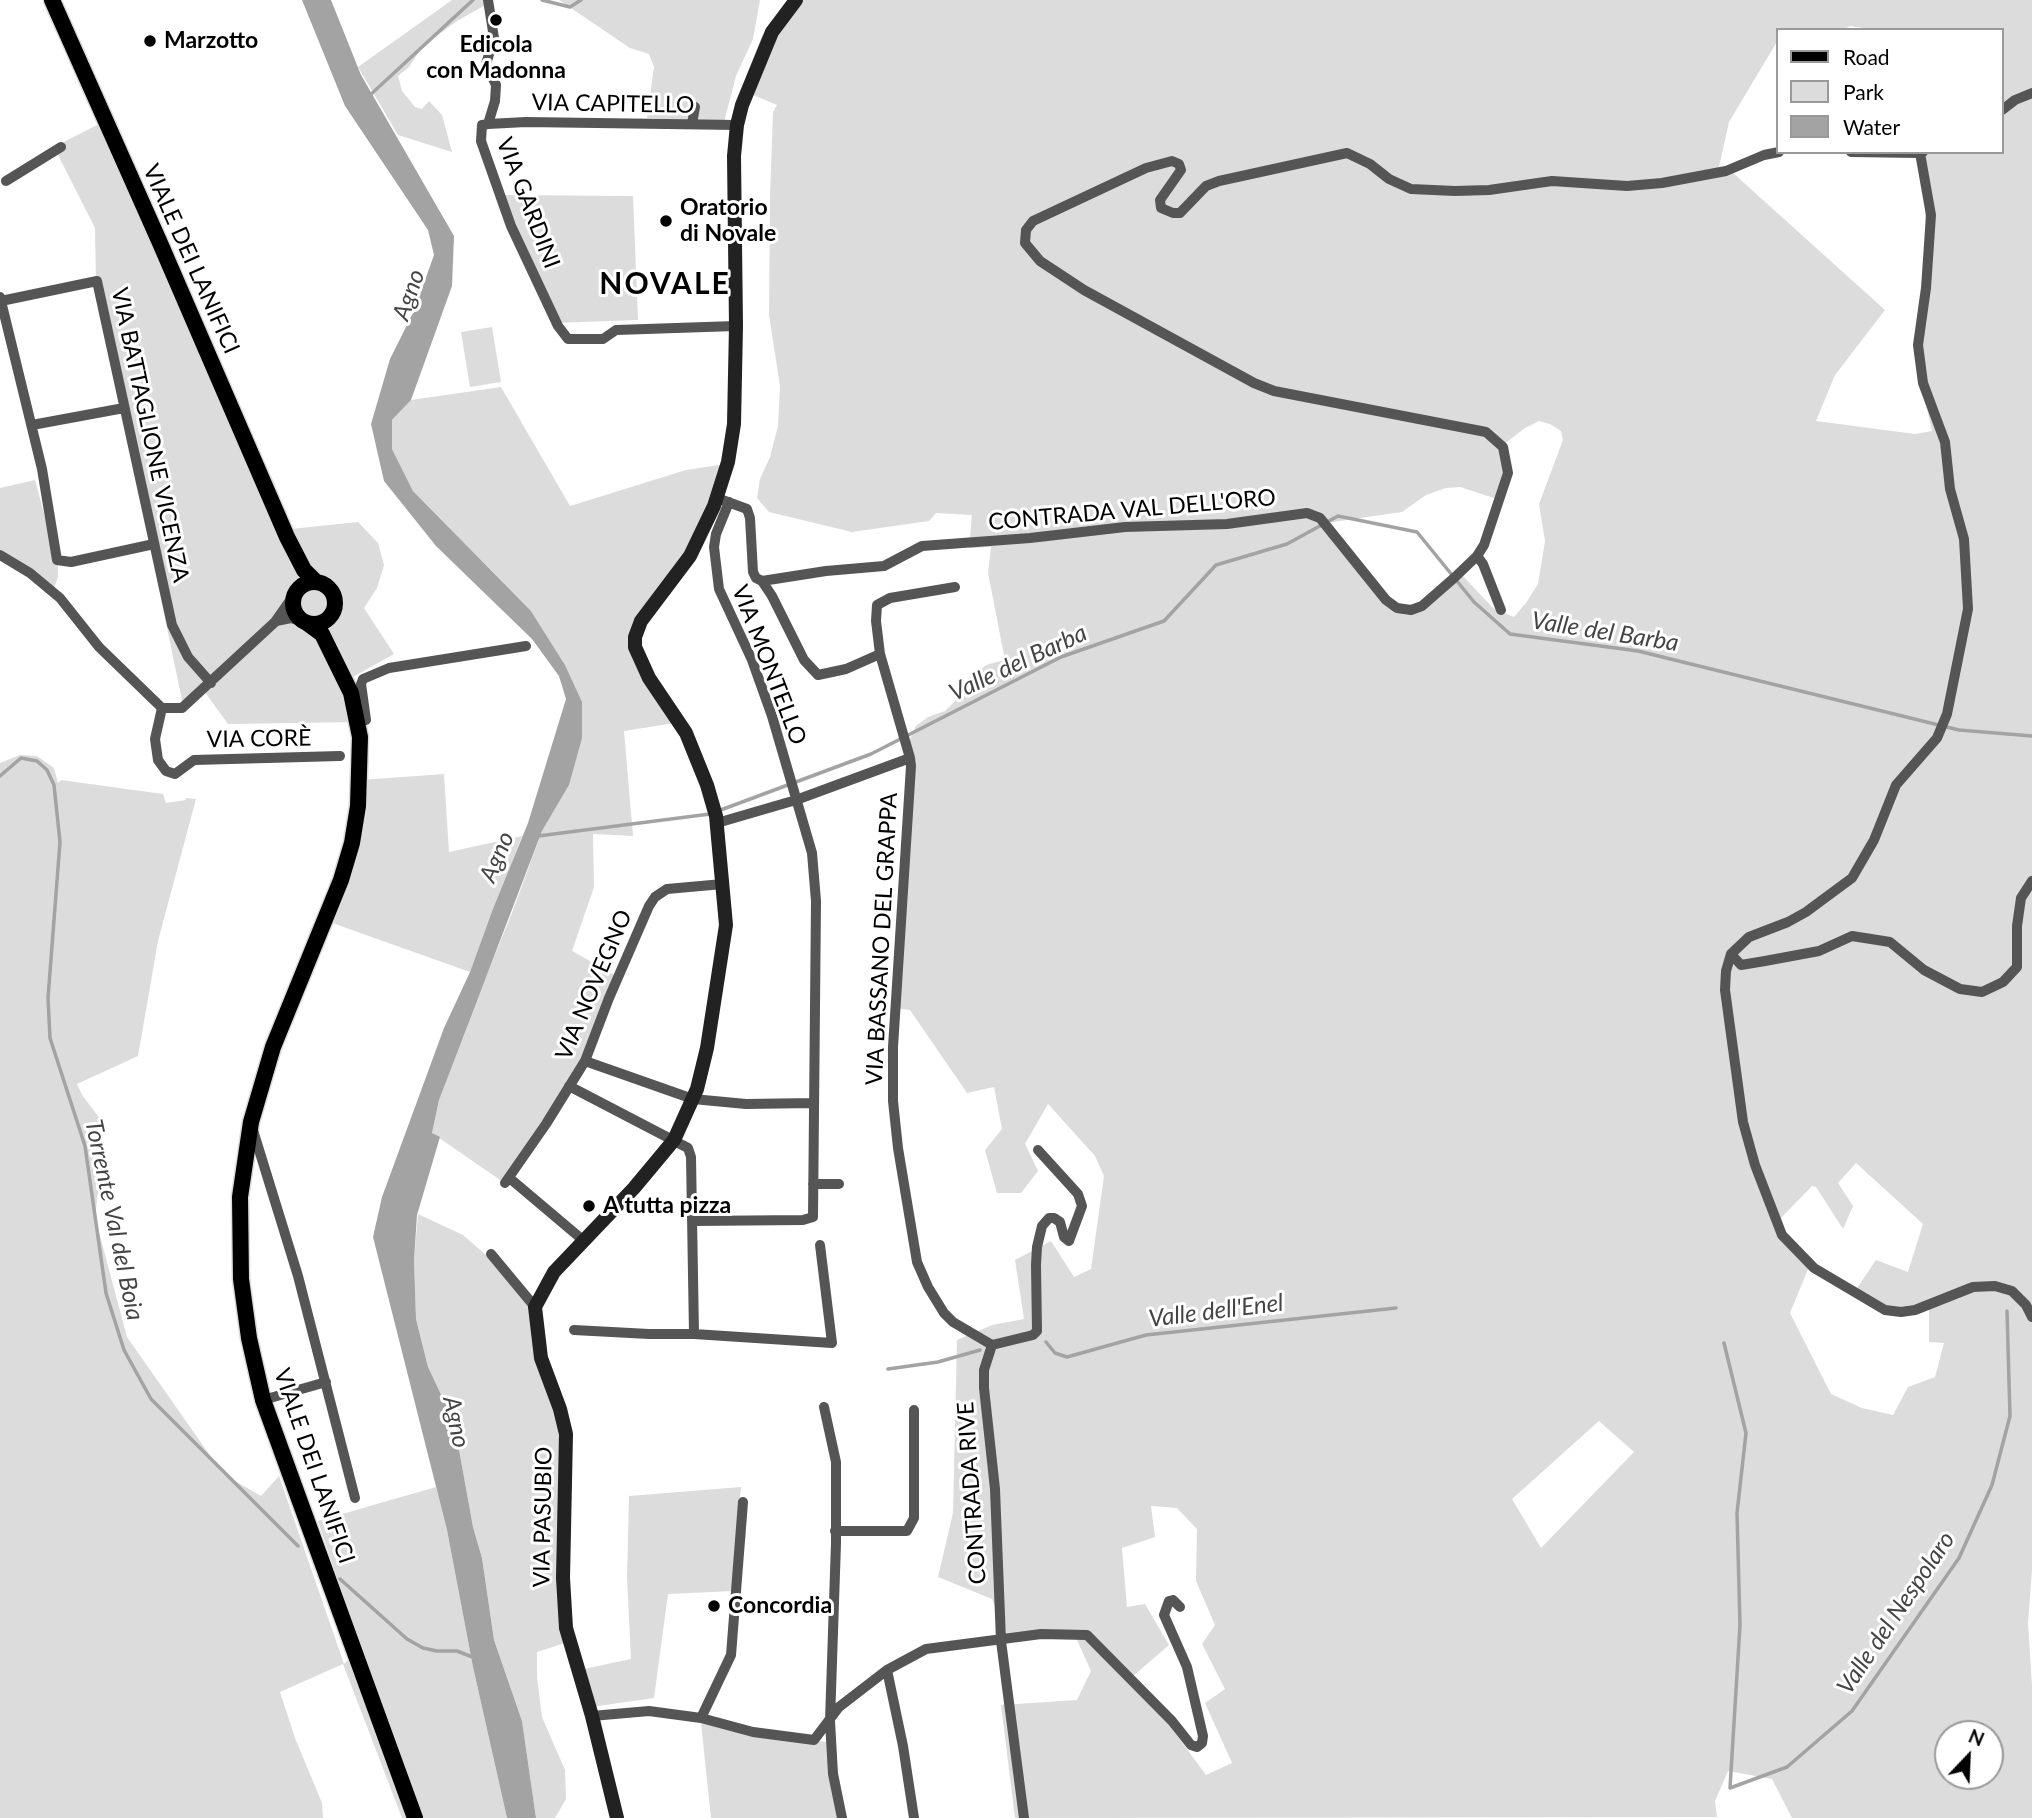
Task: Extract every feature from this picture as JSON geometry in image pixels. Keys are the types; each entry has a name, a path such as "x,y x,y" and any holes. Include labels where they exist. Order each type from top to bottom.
{"main road":[{"name":"VIALE DEI LANIFICI","path":"52,0 287,537 304,570 316,582 327,586 334,596 335,608 330,626 344,676"},
{"path":"535,1307 554,1272 634,1188 674,1140 693,1099 707,1048 726,925 716,814 686,733 639,658 635,637 641,621 690,556 723,500 734,424 734,156 737,125 742,105 772,32 796,0"},
{"name":"VIALE DEI LANIFICI","path":"287,537 298,578 292,601 295,613 322,634 352,693 358,721 360,786 352,843 341,880 273,1047 251,1122 240,1197 241,1268 249,1338 263,1400 415,1818"},
{"path":"296,592 303,584 316,582"},
{"path":"305,622 321,623 332,614"},
{"name":"VIA PASUBIO","path":"535,1307 541,1358 561,1409 566,1434 563,1578 566,1629 592,1716 617,1818"}],"street":[{"name":"VIA GARDINI","path":"488,0 494,38 486,64 496,85 495,101 488,124 482,125 481,141 502,201 558,326 568,338 603,339 616,330 736,326"},
{"path":"2004,108 2032,93"},
{"path":"692,124 695,107"},
{"name":"VIA CAPITELLO","path":"488,124 526,122 737,125"},
{"path":"6,181 61,147"},
{"name":"CONTRADA VAL DELL'ORO","path":"762,581 826,571 884,566 922,547 1125,527 1227,524 1307,513 1320,518 1365,576 1397,608 1412,610 1422,606 1457,576 1484,545 1506,481 1507,464 1503,447 1486,432 1286,393 1254,383 1084,290 1040,261 1025,243 1026,230 1032,221 1146,168 1172,161 1179,164 1181,170 1160,200 1161,208 1180,213 1206,186 1213,183 1347,153 1411,189 1454,191 1489,190 1552,181 1627,186 1662,183 1726,171 1776,153"},
{"path":"1921,154 1931,215 1926,288 1918,345 1923,383 1945,442 1950,489 1964,539 1968,609 1947,715 1937,738 1896,785 1874,840 1852,878 1806,912 1749,937 1731,954 1726,971 1725,990 1743,1122 1755,1165 1782,1235 1814,1268 1885,1310 1915,1310 1973,1287 1995,1286 2011,1291 2026,1305 2032,1317"},
{"name":"VIA BATTAGLIONE VICENZA","path":"0,299 97,281 172,625 188,657 211,683"},
{"path":"0,299 42,469 57,560 71,562 154,544"},
{"path":"32,425 124,408"},
{"path":"723,500 747,509 750,518 753,572 772,596 804,660 818,675 845,669 880,654"},
{"name":"VIA MONTELLO","path":"693,1222 803,1220 813,1217 816,901 812,853 752,660 719,589 714,547 723,500"},
{"path":"0,555 30,573 60,598 99,646 162,708 182,708 211,683 275,622 296,592"},
{"path":"1477,556 1483,564 1501,610"},
{"path":"910,758 880,654 877,605 890,598 954,587"},
{"path":"275,622 291,618 305,622"},
{"path":"358,721 366,720 361,681 371,675 401,666 526,646"},
{"name":"VIA CORÈ","path":"162,708 155,739 158,760 166,771 175,774 194,760 340,756"},
{"name":"VIA BASSANO DEL GRAPPA","path":"716,814 795,797 910,758 893,1047 893,1101 898,1148 917,1262 928,1287 953,1322 992,1345"},
{"path":"1731,954 1741,965 1819,951 1852,936 1890,942 1924,970 1960,989 1982,992 2003,982 2017,967 2017,926 2021,898 2032,881"},
{"name":"VIA NOVEGNO","path":"584,1241 509,1182 585,1061 609,998 655,897 667,889 723,884"},
{"path":"585,1061 693,1099 746,1104 813,1103"},
{"path":"569,1086 688,1148 691,1157 694,1334"},
{"path":"251,1122 299,1276 355,1498"},
{"path":"992,1345 1033,1335 1037,1331 1036,1265 1042,1226 1049,1218 1055,1218 1060,1222 1064,1237 1069,1241 1082,1206 1078,1194 1038,1150"},
{"path":"813,1184 839,1184"},
{"path":"574,1329 832,1343 820,1245"},
{"path":"491,1254 535,1307"},
{"name":"CONTRADA RIVE","path":"992,1345 984,1370 984,1388 995,1489 1001,1640 1024,1818"},
{"path":"263,1400 326,1382"},
{"path":"824,1407 836,1462 830,1721 834,1774 842,1818"},
{"path":"835,1531 907,1531 914,1518 914,1410"},
{"path":"701,1718 731,1655 743,1502"},
{"path":"592,1716 649,1711 701,1718 753,1732 814,1740 839,1707 887,1670 926,1649 1041,1634 1087,1635 1172,1721 1191,1745 1198,1747 1203,1736 1187,1667 1164,1615 1171,1598 1180,1607"},
{"path":"887,1670 903,1746 914,1818"}],"green space":[{"path":"452,0 488,0 489,3 457,21 422,47 409,67 398,76 402,91 415,107 422,109 429,101 442,115 452,152 398,135 358,67"},
{"path":"559,0 760,0 753,39 736,76 724,122 647,118 654,67 649,54 630,48"},
{"path":"788,0 2032,0 2032,1570 2028,1623 2032,1685 2032,1818 1792,1818 1772,1779 1728,1771 1715,1801 1717,1817 1015,1818 1001,1705 1077,1700 1091,1671 1073,1631 1006,1633 992,1599 938,1577 953,1513 957,1340 992,1325 1024,1319 1015,1260 1051,1241 1074,1277 1091,1269 1104,1176 1095,1156 1048,1104 1025,1144 1038,1171 1021,1193 997,1193 985,1150 1002,1129 994,1087 967,1093 910,1010 895,1008 908,797 915,779 910,762 910,739 916,726 928,717 945,711 956,700 973,673 989,664 1005,660 988,573 991,547 969,548 972,515 936,513 929,521 852,532 769,512 757,498 760,479 770,457 778,426 780,386 769,315 773,112 777,105 741,90 761,38","holes":["1776,28 2004,28 2004,154 1905,154 1918,159 1925,202 1926,271 1914,353 1932,431 1915,434 1816,421 1835,375 1885,310 1733,173 1717,176 1729,122 1776,43","1539,421 1561,431 1563,440 1539,504 1545,541 1538,584 1526,603 1514,617 1493,608 1462,575 1415,612 1397,611 1326,523 1402,512 1426,495 1446,488 1460,487 1503,501 1509,470 1503,445","1856,1163 1923,1224 1908,1272 1876,1260 1855,1291 1885,1307 1903,1311 1929,1302 1929,1342 1944,1343 1935,1377 1908,1387 1893,1415 1862,1408 1831,1394 1790,1313 1811,1262 1792,1244 1778,1221 1812,1186 1816,1187 1843,1229 1853,1206 1838,1183","1599,1421 1634,1452 1541,1548 1512,1499","1151,1506 1177,1508 1197,1529 1196,1581 1215,1625 1202,1644 1225,1689 1205,1703 1232,1763 1206,1775 1133,1676 1169,1645 1145,1604 1127,1607 1122,1548 1155,1537"]},
{"path":"107,120 230,397 275,484 281,530 358,522 378,543 384,565 377,588 364,608 394,654 351,678 360,722 228,724 202,688 183,705 96,285 95,228 54,147"},
{"path":"502,195 633,196 638,320 555,323"},
{"path":"492,327 501,382 470,387 461,332"},
{"path":"501,387 570,506 686,470 726,464 718,495 636,637 645,670 681,722 624,731 633,836 593,834 594,887 572,951 622,979 575,1082 503,1182 432,1133 439,1100 456,1050 542,831 569,785 582,703 565,665 531,611 413,491 392,449 392,420 411,400"},
{"path":"35,480 58,566 58,577 53,590 0,556 0,488"},
{"path":"20,755 37,756 54,768 58,783 61,780 163,794 166,803 186,798 196,799 158,941 138,1056 77,1084 101,1120 103,1151 95,1217 127,1337 223,1474 261,1496 279,1476 344,1664 361,1647 318,1521 436,1487 507,1818 402,1818 343,1664 280,1692 295,1738 322,1803 323,1818 0,1818 0,763"},
{"path":"444,774 449,852 522,836 470,972 324,920 361,780"},
{"path":"418,1214 463,1235 540,1302 536,1332 566,1432 571,1641 537,1652 542,1717 565,1770 566,1799 555,1818 536,1818 522,1721 494,1640 482,1558 473,1527 454,1422 428,1367 416,1319 414,1260"},
{"path":"741,1487 739,1509 747,1510 745,1542 737,1549 734,1591 668,1594 654,1698 591,1707 579,1670 631,1659 627,1578 629,1496"},
{"path":"701,1723 833,1743 846,1818 711,1818"}],"water":[{"path":"302,0 331,0 361,75 454,236 452,286 411,400 392,420 392,449 413,491 531,611 565,665 582,702 582,738 569,785 542,831 439,1100 432,1133 440,1137 417,1215 414,1260 416,1319 428,1367 454,1422 473,1527 482,1558 494,1640 522,1721 536,1818 507,1818 473,1667 447,1530 373,1237 382,1197 444,1028 470,972 528,823 566,699 559,676 532,639 436,546 384,481 371,424 390,359 414,311 434,255 428,230 345,106"}],"waterway":[{"path":"369,96 473,0"},
{"path":"542,0 570,7 581,0"},
{"name":"Valle del Barba","path":"718,811 871,754 1061,657 1164,621 1216,565 1287,544 1338,516 1417,532 1474,602 1510,634 1638,651 1959,730 2032,736"},
{"name":"Torrente Val del Boia","path":"0,776 21,758 37,761 47,770 54,785 60,842 48,998 50,1038 85,1146 106,1293 124,1350 151,1399 298,1546"},
{"name":"Valle del Barba","path":"538,836 710,814"},
{"name":"Valle dell'Enel","path":"1046,1342 1055,1353 1067,1357 1146,1335 1396,1308"},
{"name":"Valle del Nespolaro","path":"1724,1343 1746,1433 1737,1513 1740,1625 1730,1788 1787,1767 1852,1711 1959,1558 1992,1485 2010,1416 2007,1311"},
{"name":"Valle dell'Enel","path":"888,1369 938,1362 980,1350"},
{"name":"Torrente Val del Boia","path":"340,1579 407,1639 423,1648 457,1651 475,1658"}],"place":[{"name":"Edicola con Madonna","path":"496,20"},
{"name":"Marzotto","path":"150,41"},
{"name":"Oratorio di Novale","path":"666,221"},
{"name":"A tutta pizza","path":"589,1206"},
{"name":"Concordia","path":"714,1606"}],"district":[{"name":"NOVALE","path":"665,284"}],"water label":[{"name":"Agno","path":"409,295"},
{"name":"Agno","path":"497,857"},
{"name":"Agno","path":"456,1422"}]}
